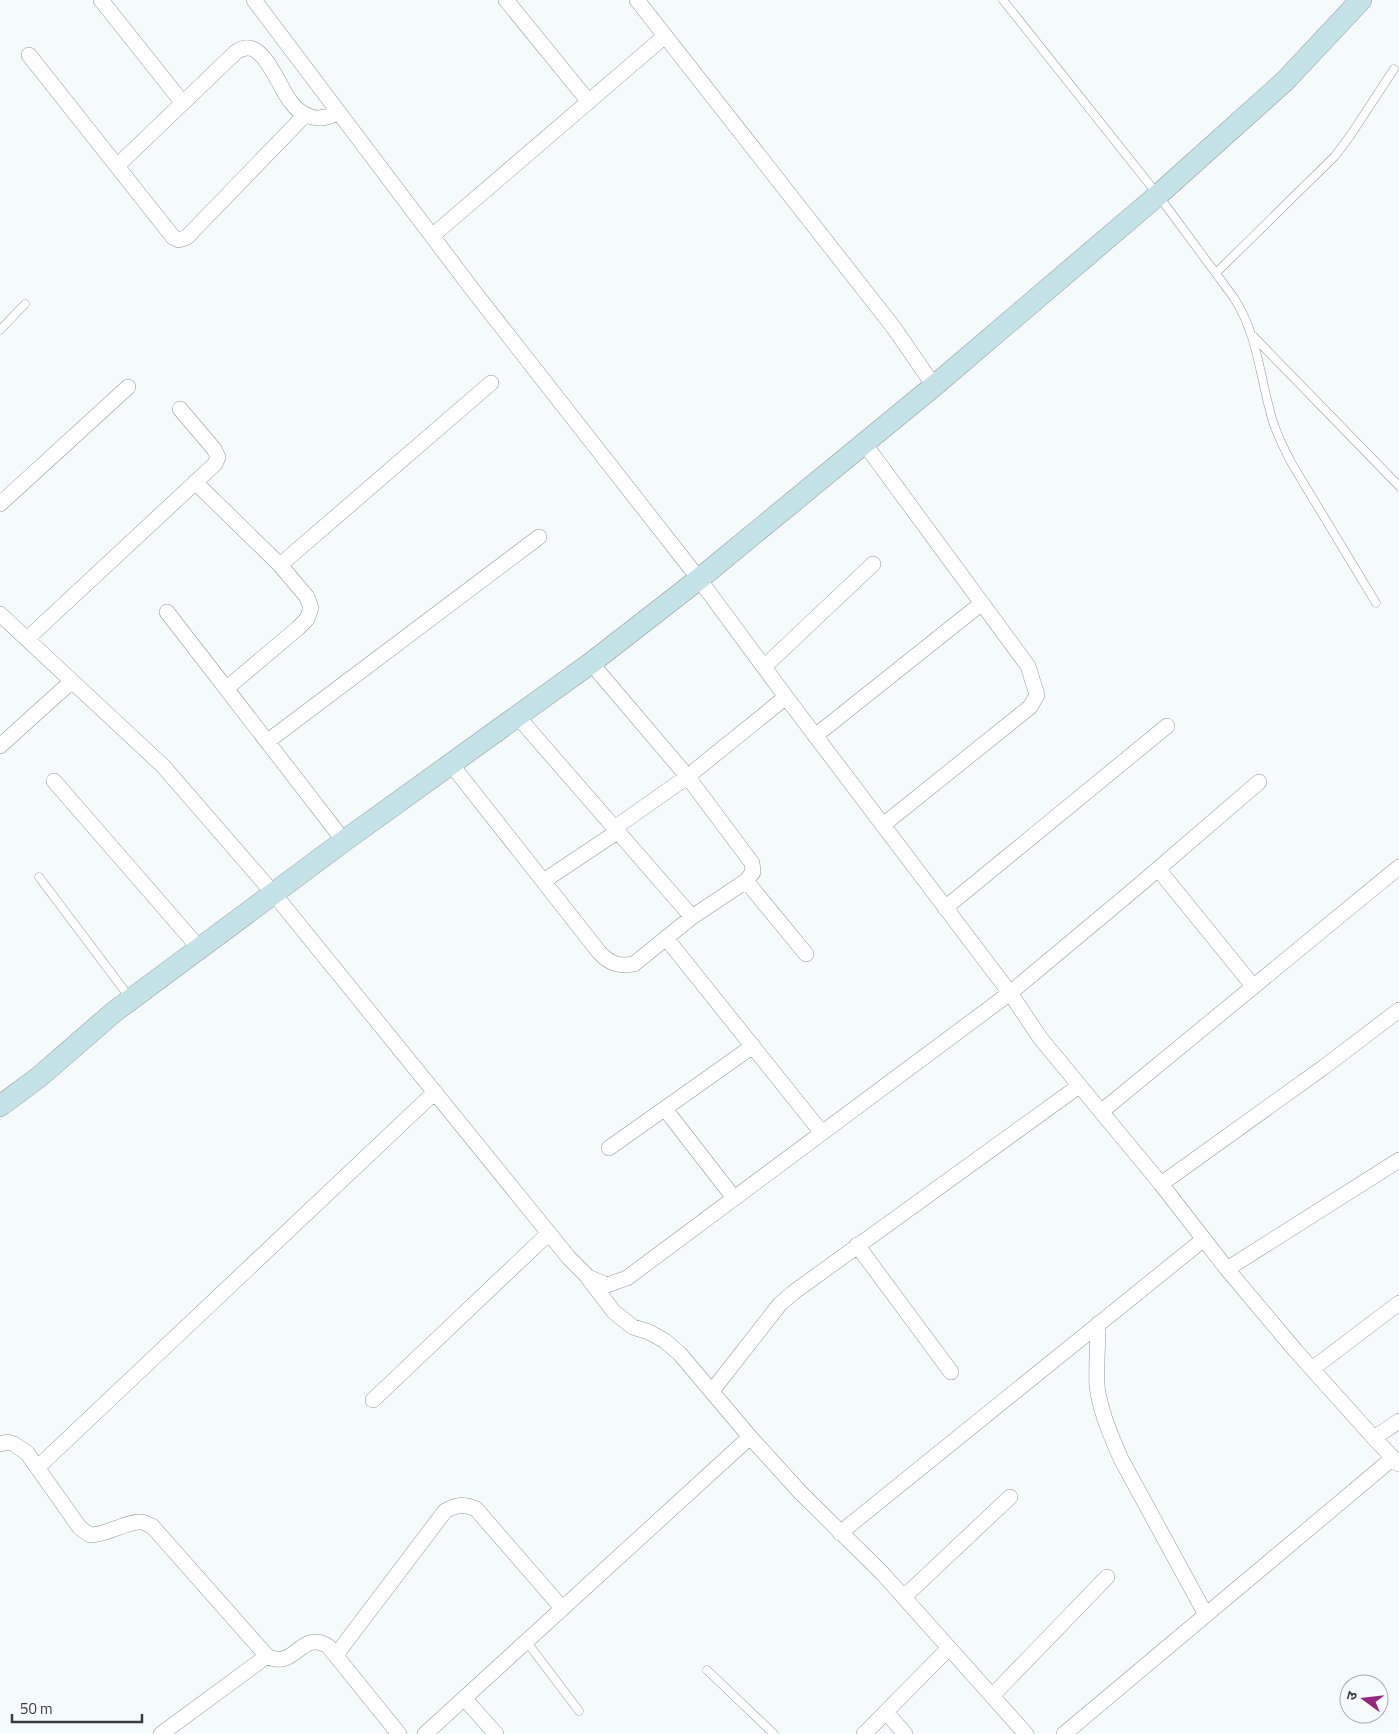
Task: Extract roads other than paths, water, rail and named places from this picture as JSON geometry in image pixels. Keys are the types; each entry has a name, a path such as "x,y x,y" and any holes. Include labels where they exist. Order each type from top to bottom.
{"street":[{"path":"101,0 182,102"},
{"path":"254,0 432,236 699,579 815,736 1010,993 1041,1039 1102,1111 1227,1269 1312,1369 1396,1461 1206,1615 1064,1734"},
{"path":"506,0 589,102"},
{"path":"637,0 894,328 934,386"},
{"path":"0,1106 39,1077 114,1012 344,841 592,663 699,579 934,386 1158,196 1285,81 1361,0"},
{"path":"432,236 665,36"},
{"path":"117,166 182,102 241,49 254,49 263,56 291,102 306,115 317,118 339,113"},
{"path":"29,55 176,239 182,240 306,115"},
{"path":"280,565 491,383"},
{"path":"0,504 128,387"},
{"path":"27,639 215,464 218,457 217,454 180,409"},
{"path":"864,444 1028,666 1037,694 1030,707 883,826"},
{"path":"195,482 280,565 307,596 311,608 307,619 298,628 226,688"},
{"path":"268,741 539,537"},
{"path":"764,667 873,564"},
{"path":"815,736 982,603"},
{"path":"168,612 344,841"},
{"path":"0,614 163,766 274,894 569,1258 588,1277 614,1312 633,1327 649,1332 665,1341 680,1354 750,1437 840,1533 904,1597 1026,1734"},
{"path":"451,764 599,952 614,964 624,966 634,964 692,917 746,881 753,872 752,863 688,776 592,663"},
{"path":"0,746 72,682"},
{"path":"545,882 550,876 617,832 620,824 688,776 786,697"},
{"path":"518,717 692,917"},
{"path":"945,908 1167,726"},
{"path":"54,781 200,949"},
{"path":"588,1277 607,1285 627,1278 1010,993 1259,782"},
{"path":"1102,1111 1399,866"},
{"path":"1158,869 1253,986"},
{"path":"746,881 806,954"},
{"path":"666,938 822,1133"},
{"path":"1161,1184 1324,1067 1399,1010"},
{"path":"609,1148 753,1046"},
{"path":"712,1391 780,1304 857,1245 1079,1086"},
{"path":"38,1467 435,1092"},
{"path":"665,1108 734,1198"},
{"path":"1227,1269 1399,1160"},
{"path":"373,1400 549,1233"},
{"path":"840,1533 1204,1239"},
{"path":"857,1245 951,1372"},
{"path":"1312,1369 1399,1302"},
{"path":"1098,1324 1097,1386 1103,1414 1111,1437 1121,1459 1206,1615"},
{"path":"1374,1438 1399,1421"},
{"path":"424,1734 750,1437"},
{"path":"0,1444 8,1442 20,1447 38,1467 80,1528 90,1536 101,1535 130,1523 141,1522 152,1526 267,1656 276,1661 283,1660 303,1646 315,1641 322,1642 328,1646 399,1734"},
{"path":"904,1597 1010,1497"},
{"path":"336,1655 444,1511 455,1506 467,1505 476,1509 562,1608"},
{"path":"992,1696 1107,1577"},
{"path":"864,1734 950,1648"},
{"path":"160,1734 267,1656"},
{"path":"464,1698 496,1734"},
{"path":"886,1712 905,1734"}],"lane":[{"path":"1003,0 1158,196 1244,313 1258,355 1270,412 1282,445 1376,603"},
{"path":"1216,273 1335,156 1394,69"},
{"path":"0,330 26,304"},
{"path":"1252,335 1399,486"},
{"path":"39,877 131,1000"},
{"path":"526,1641 579,1711"},
{"path":"707,1670 774,1734"}]}
